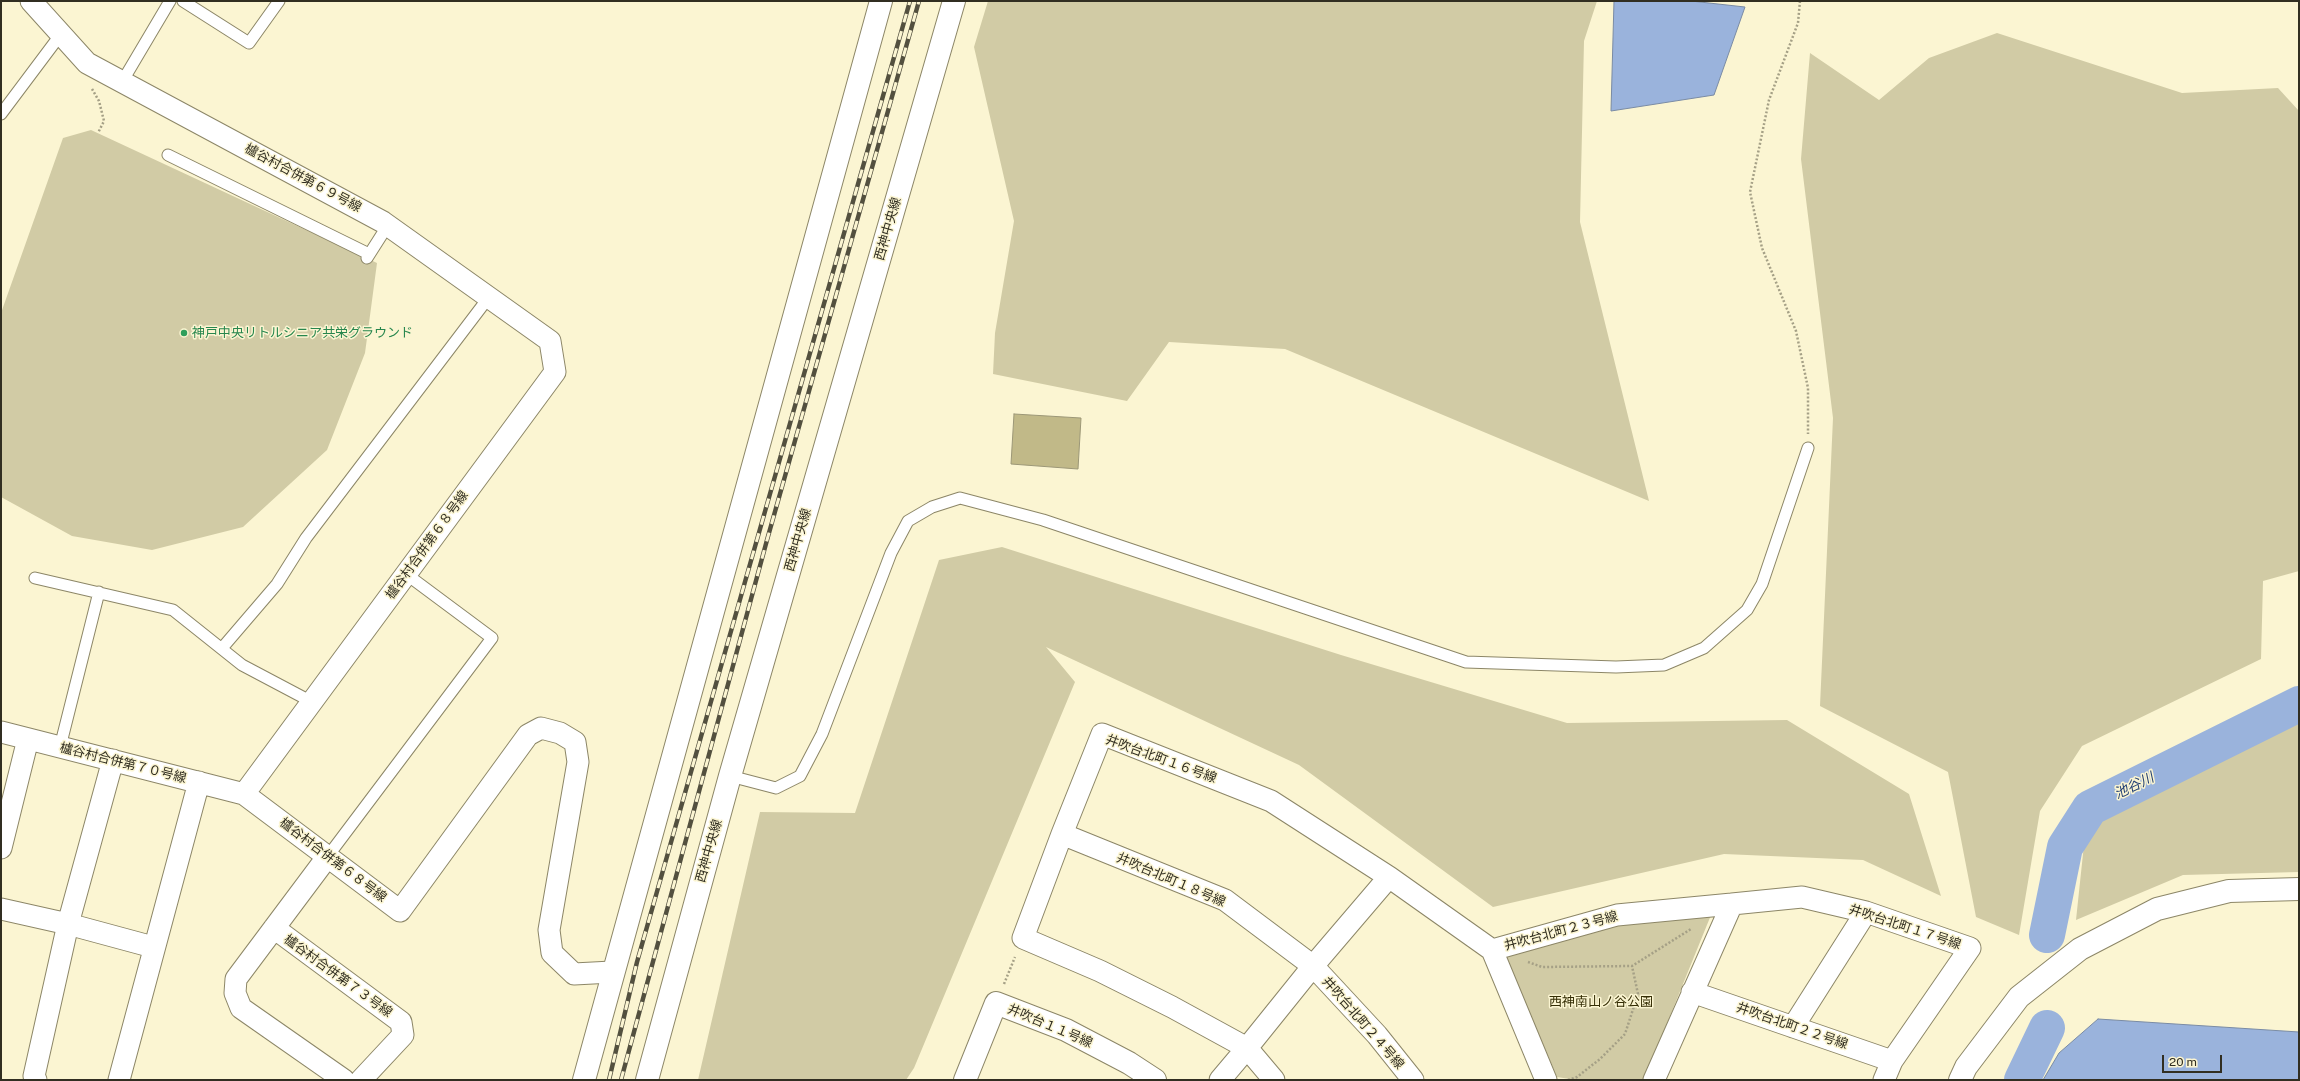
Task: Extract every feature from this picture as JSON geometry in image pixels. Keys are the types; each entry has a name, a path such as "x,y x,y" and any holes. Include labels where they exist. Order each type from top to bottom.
{"street":[{"name":"櫨谷村合併第６９号線","path":"32,1 87,63 388,225 550,341 555,372"},
{"path":"584,1080 612,972 872,34 879,1"},
{"name":"西神中央線","path":"647,1080 730,776 955,1"},
{"name":"櫨谷村合併第６８号線","path":"555,372 244,794 400,911 528,735 541,728 560,733 575,742 578,762 549,930 552,953 574,974 612,972"},
{"name":"櫨谷村合併第７０号線","path":"1,732 244,794"},
{"name":"井吹台北町１６号線","path":"1023,938 1102,734 1271,801 1389,877"},
{"path":"1,848 28,739"},
{"path":"36,1080 34,1076 68,924 113,760"},
{"path":"119,1080 153,947 199,782"},
{"name":"井吹台北町１８号線","path":"1062,834 1225,900 1313,966"},
{"name":"櫨谷村合併第７３号線","path":"328,856 236,979 235,993 241,1008 344,1080"},
{"path":"1220,1080 1313,966 1389,877"},
{"name":"井吹台北町２３号線","path":"1389,877 1492,950 1617,915 1732,904"},
{"path":"1960,1080 1966,1067 2019,997 2080,950 2157,909 2228,891 2299,889"},
{"name":"井吹台北町１７号線","path":"1732,904 1802,897 1866,912 1970,948 1888,1071"},
{"path":"1654,1080 1732,904"},
{"path":"1,909 68,924 153,947"},
{"path":"1793,1027 1866,912"},
{"name":"櫨谷村合併第７３号線","path":"274,928 401,1022 403,1035 361,1080"},
{"path":"1023,938 1100,971 1164,1003 1247,1048 1274,1080"},
{"path":"1492,950 1546,1080"},
{"name":"井吹台北町２４号線","path":"1313,966 1377,1035 1413,1080"},
{"name":"井吹台北町２２号線","path":"1692,992 1793,1027 1888,1071"},
{"name":"井吹台１１号線","path":"965,1080 996,1003 1066,1030 1129,1062 1155,1080"}],"lane":[{"path":"122,82 170,1"},
{"path":"183,1 249,43 279,1"},
{"path":"1,114 61,34"},
{"path":"168,156 368,256 388,225"},
{"path":"223,647 277,584 306,538 489,297"},
{"path":"730,776 776,788 800,776 822,734 891,553 908,521 932,507 960,498 1043,520 1466,662 1624,667 1664,664 1704,648 1747,610 1762,584 1808,448"},
{"path":"328,856 492,638 406,574"},
{"path":"36,578 173,610 223,647 242,665 312,702"},
{"path":"60,747 99,592"}],"path":[{"path":"1800,1 1798,23 1769,100 1750,192 1762,248 1796,331 1808,388 1808,448"},
{"path":"98,133 104,121 99,101 92,90 102,71"},
{"path":"1492,950 1542,967 1632,966 1692,929"},
{"path":"996,1003 1023,938"},
{"path":"1568,1080 1577,1077 1600,1059 1625,1034 1638,994 1632,966"}],"green space":[{"path":"988,1 1597,1 1584,41 1580,222 1649,501 1285,349 1169,342 1127,401 993,374 995,333 1014,221 974,47"},
{"path":"1997,33 2182,93 2278,88 2299,111 2299,571 2263,581 2261,659 2082,746 2040,811 2019,935 1976,917 1948,772 1820,706 1833,418 1801,159 1810,53 1879,100 1929,58"},
{"name":"神戸中央リトルシニア共栄グラウンド","path":"91,130 377,263 365,353 327,450 243,527 152,550 72,536 1,497 1,313 63,138"},
{"path":"1002,547 1341,655 1567,723 1787,720 1909,794 1941,896 1863,860 1724,854 1493,907 1299,765 1046,647 1075,682 914,1068 906,1080 698,1080 760,812 855,813 939,560"},
{"path":"2299,715 2299,872 2183,875 2076,920 2085,835 2097,823 2119,804"},
{"name":"西神南山ノ谷公園","path":"1711,915 1644,1080 1576,1080 1557,1077 1506,957 1614,925"}],"water":[{"path":"1614,1 1691,1 1745,7 1714,95 1611,111"},
{"path":"2098,1019 2299,1032 2299,1080 2043,1080 2059,1053"}],"building":[{"path":"1014,414 1081,418 1078,469 1011,464"}],"waterway":[{"name":"池谷川","path":"2047,935 2065,847 2090,808 2299,704"},
{"name":"池谷川","path":"2022,1080 2047,1028"}],"railway":[{"path":"609,1080 637,962 910,1"},
{"path":"621,1080 767,540 919,1"}],"place":[{"name":"神戸中央リトルシニア共栄グラウンド","path":"184,333"}]}
